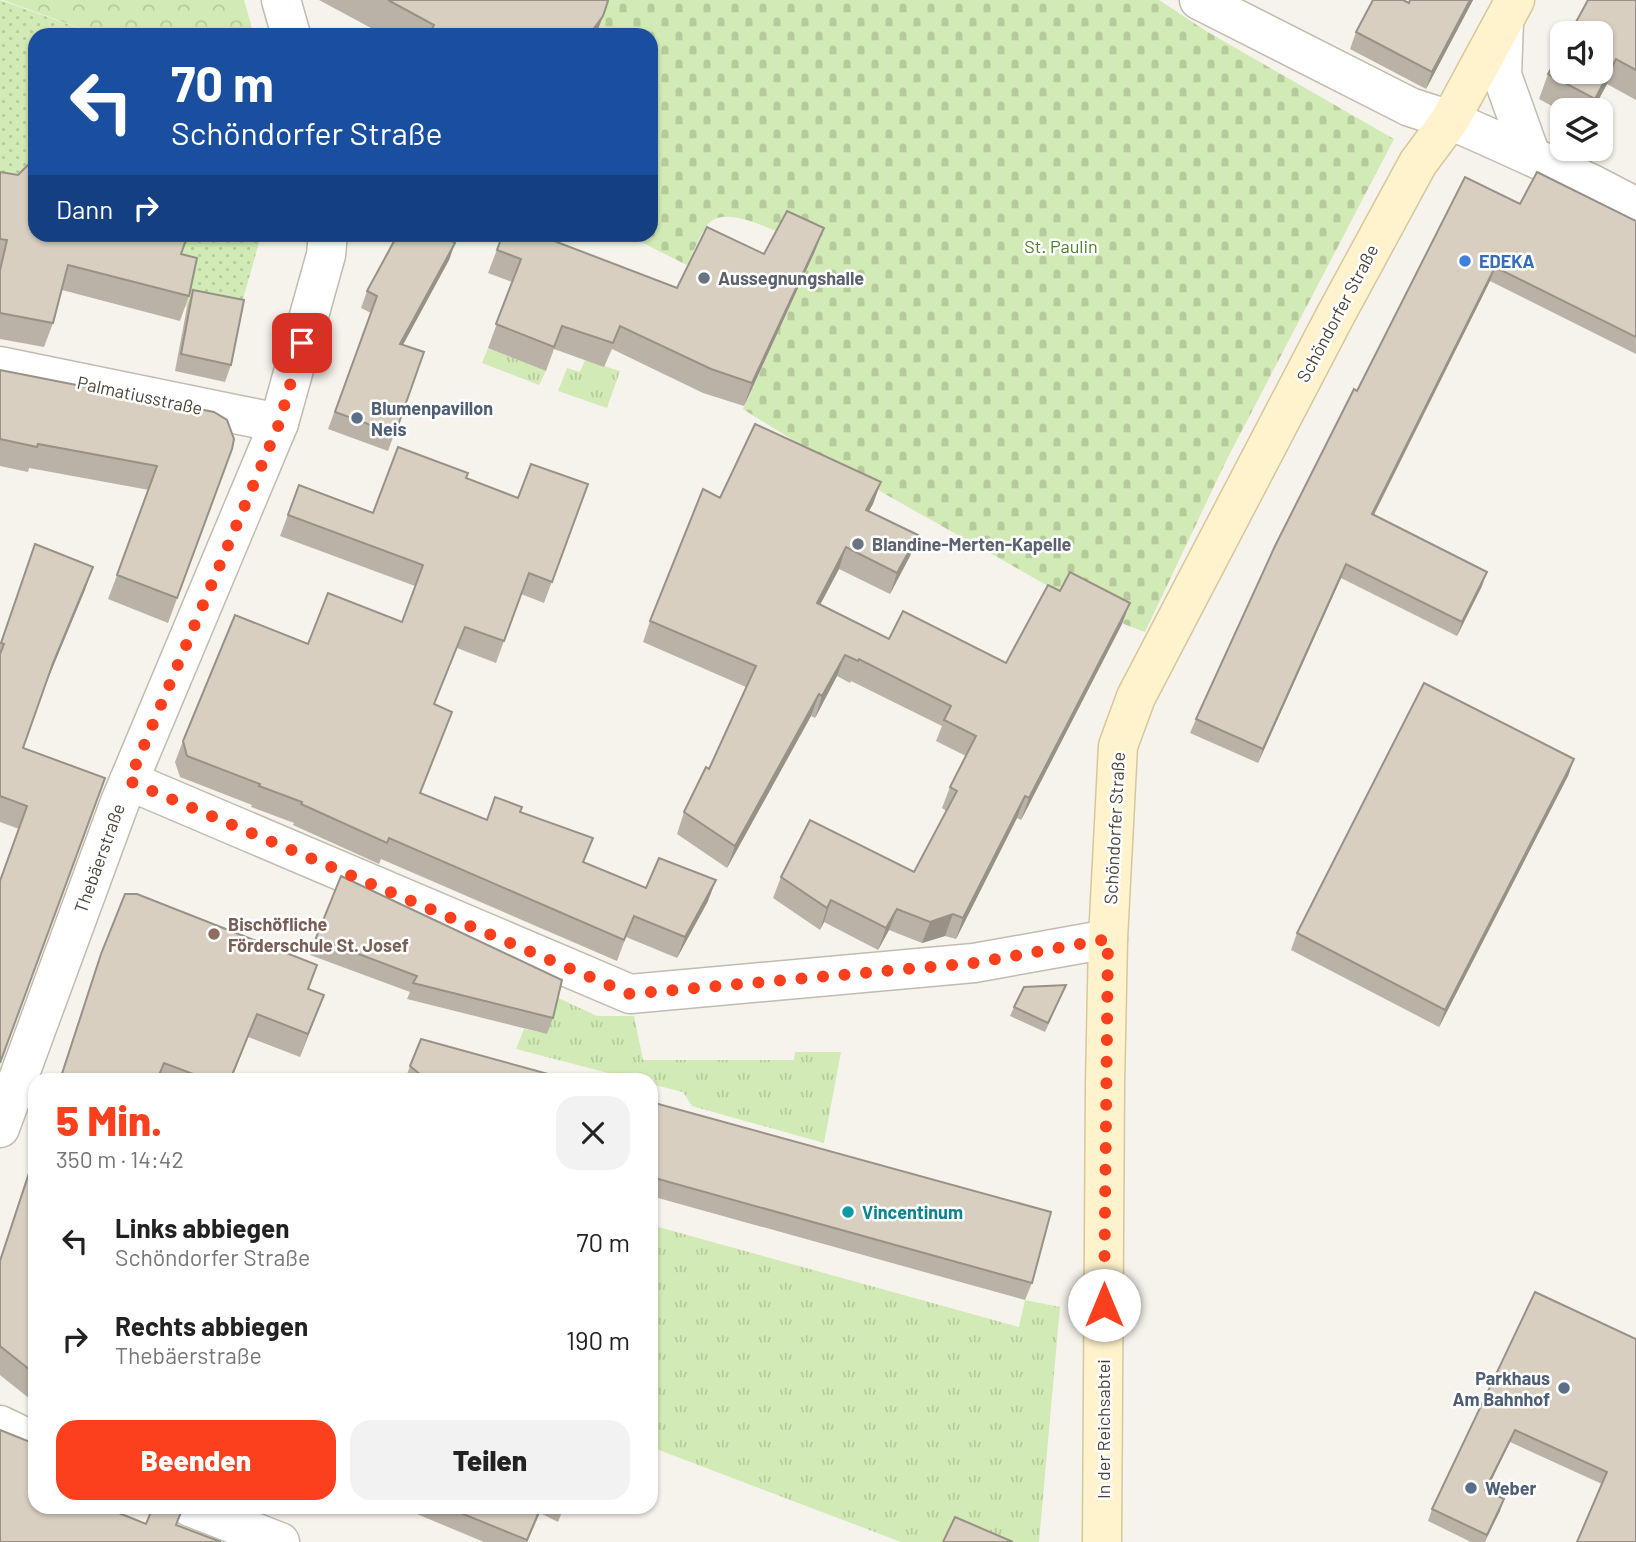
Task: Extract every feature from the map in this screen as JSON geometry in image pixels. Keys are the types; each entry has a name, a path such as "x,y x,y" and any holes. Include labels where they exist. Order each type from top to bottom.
{"main road":[{"name":"Schöndorfer Straße","path":"1108,939 1118,746 1136,697 1418,163 1450,120 1509,10"},
{"name":"In der Reichsabtei","path":"1102,1542 1108,939"}],"street":[{"path":"281,0 289,28"},
{"path":"1199,0 1410,107 1450,120 1636,207"},
{"path":"1509,10 1502,75 1531,156"},
{"name":"Thebäerstraße","path":"0,1128 129,781 279,424 326,255 327,242"},
{"name":"Palmatiusstraße","path":"0,366 279,424"},
{"path":"129,781 630,994 974,963 1108,939"},
{"path":"0,1425 28,1439"},
{"path":"208,1514 280,1542"}],"green space":[{"path":"0,0 79,28 28,28 28,188 0,198"},
{"path":"3,0 244,0 252,28 80,28"},
{"name":"St. Paulin","path":"539,0 1159,0 1206,31 1394,139 1227,459 1145,632 1085,606 1046,585 743,409 815,251 762,225 732,217 720,217 707,225 687,265 641,242 658,242 658,28 585,28"},
{"path":"123,242 259,242 238,317 183,306"},
{"path":"488,348 546,371 539,385 482,363"},
{"path":"585,360 620,371 607,408 558,391 567,368 580,372"},
{"path":"556,997 597,1016 634,1016 643,1060 794,1060 795,1052 841,1052 824,1143 692,1106 683,1092 658,1086 658,1073 608,1073 516,1049 524,1029 547,1034"},
{"path":"658,1227 1019,1327 1025,1300 1060,1307 1039,1542 901,1542 658,1450"}],"building":[{"path":"388,0 608,1 603,16 594,28 432,28 434,25"},
{"path":"1373,0 1403,0 1409,3 1410,0 1470,0 1432,72 1356,32"},
{"path":"1588,0 1636,0 1636,70 1616,59 1613,65 1613,21 1577,21"},
{"path":"1567,84 1603,84 1593,98"},
{"path":"28,165 28,242 185,242 181,254 197,258 189,296 68,265 53,323 0,313 0,270 7,240 0,239 0,172 18,175"},
{"path":"1537,172 1636,221 1636,337 1495,267 1372,514 1487,572 1462,622 1346,564 1263,749 1196,719 1275,546 1465,177 1520,204"},
{"path":"787,211 824,228 752,383 711,369 620,326 613,343 562,326 554,347 496,324 521,259 497,250 500,242 557,242 677,288 707,227 764,254"},
{"path":"394,242 455,243 400,344 424,352 395,434 335,412 377,296 367,291"},
{"path":"193,290 244,300 231,365 181,354"},
{"path":"0,370 214,412 227,420 234,439 232,449 177,598 117,575 157,466 0,439"},
{"path":"755,424 881,482 866,510 918,535 897,573 846,547 817,603 889,639 903,611 1006,663 1048,585 1060,591 1070,572 1130,603 1029,798 1025,796 963,918 953,914 930,922 897,909 886,928 831,900 827,908 781,877 810,820 914,872 957,791 950,787 976,736 944,720 951,706 859,659 858,661 845,655 822,696 819,694 735,846 684,812 706,767 709,769 756,666 650,621 703,489 720,498"},
{"path":"398,447 468,473 466,478 518,498 531,464 588,484 552,582 529,573 504,641 465,627 434,704 452,712 420,793 487,820 495,797 522,807 520,812 593,838 583,862 646,888 659,858 716,880 685,937 634,916 624,940 389,838 387,843 301,804 302,802 187,756 183,741 235,615 308,644 328,593 402,622 423,565 288,515 299,485 373,513"},
{"path":"35,544 93,567 53,663 23,748 105,778 0,1063 0,881 27,806 0,796 0,654 4,644 1,643"},
{"path":"1424,683 1574,759 1445,1010 1297,933"},
{"path":"341,876 562,980 553,1018 413,983 417,976 316,938"},
{"path":"125,894 137,894 317,965 308,989 324,995 308,1034 257,1014 233,1073 190,1073 164,1063 160,1073 62,1073 101,954"},
{"path":"1066,985 1048,1023 1014,1007 1024,987"},
{"path":"421,1039 545,1073 418,1073 410,1066"},
{"name":"Vincentinum","path":"658,1104 1051,1212 1032,1283 658,1179"},
{"path":"28,1176 28,1368 0,1346 0,1261"},
{"name":"Parkhaus Am Bahnhof","path":"1535,1292 1636,1339 1636,1542 1577,1542 1607,1472 1515,1430 1485,1490 1504,1499 1487,1535 1432,1509"},
{"path":"0,1430 28,1441 28,1514 121,1514 146,1524 150,1514 180,1514 176,1525 221,1542 0,1542"},
{"path":"463,1514 538,1514 527,1540"},
{"path":"955,1517 1013,1542 943,1542"}],"place":[{"name":"EDEKA","path":"1465,261"},
{"name":"Aussegnungshalle","path":"704,278"},
{"name":"Blumenpavillon Neis","path":"357,418"},
{"name":"Blandine-Merten-Kapelle","path":"858,544"},
{"name":"Bischöfliche Förderschule St. Josef","path":"214,934"},
{"name":"Vincentinum","path":"848,1212"},
{"name":"Parkhaus Am Bahnhof","path":"1564,1388"},
{"name":"Weber","path":"1471,1488"}],"route":[{"path":"302,343 279,424 129,781 630,994 974,963 1108,939 1104,1305"}]}
